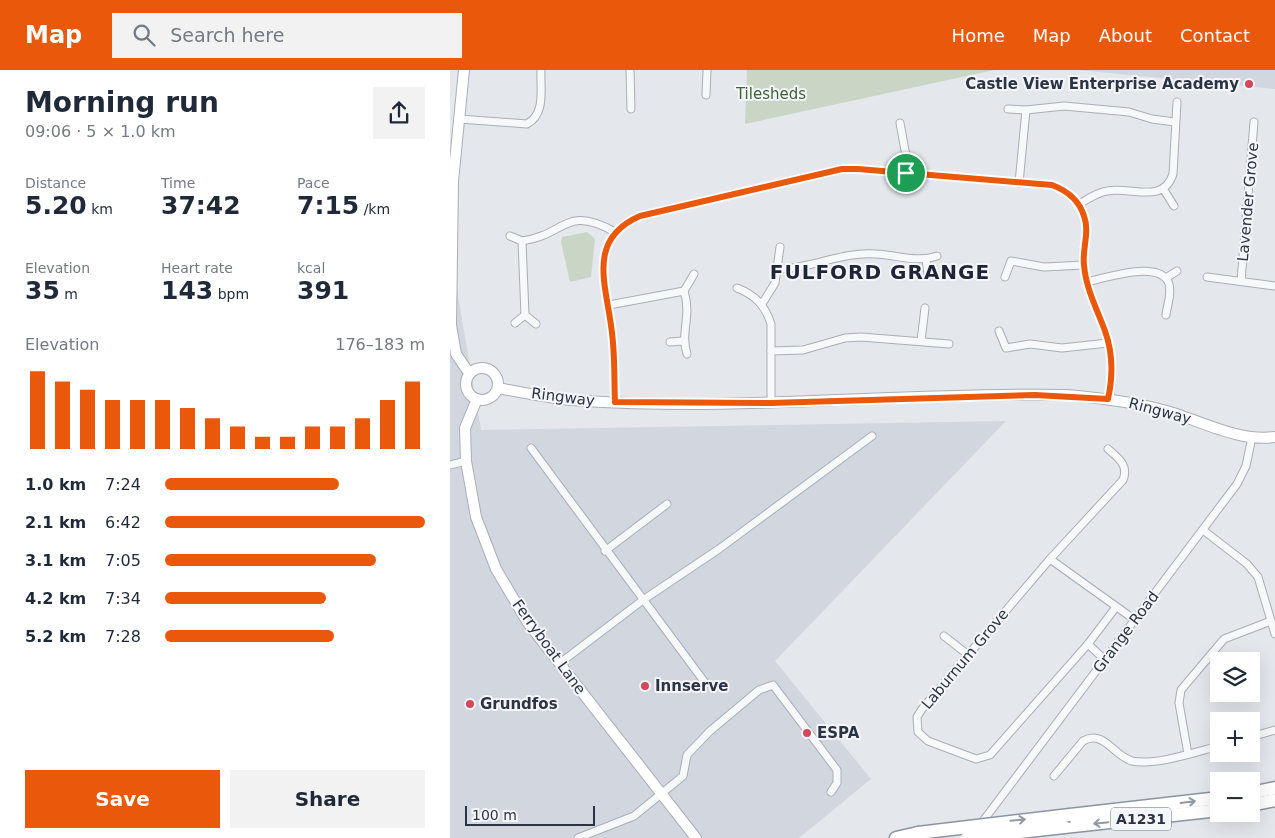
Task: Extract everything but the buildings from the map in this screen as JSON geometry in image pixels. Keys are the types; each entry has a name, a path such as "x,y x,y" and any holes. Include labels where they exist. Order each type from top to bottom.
{"highway":[{"path":"1260,791 1275,788"},
{"name":"A1231","path":"896,838 940,829 1210,799"},
{"path":"1260,803 1275,800"},
{"name":"A1231","path":"968,838 1210,811"}],"street":[{"path":"464,70 452,219 451,325 456,354 469,373"},
{"path":"459,119 527,124 535,120 540,111 541,70"},
{"path":"630,70 631,109"},
{"path":"706,95 707,70"},
{"path":"1079,204 1095,194 1108,190 1152,192 1164,190 1170,184 1173,174 1177,102"},
{"path":"1008,109 1026,110 1064,106 1128,112 1152,119 1175,122"},
{"path":"1018,183 1026,110"},
{"name":"Lavender Grove","path":"1241,282 1254,122"},
{"path":"900,123 906,173"},
{"path":"615,402 613,338 603,274 603,259 607,245 615,232 640,216 842,169 1052,185 1070,194 1079,204 1086,228 1084,264 1087,282 1094,308 1108,343 1112,375 1108,399"},
{"path":"1164,190 1174,206"},
{"path":"510,236 522,240 538,237 568,222 580,219 592,221 615,232"},
{"path":"522,240 526,315 536,324"},
{"path":"762,304 774,284 778,270 780,247"},
{"path":"778,270 792,270 852,255 875,253 926,260 937,256"},
{"path":"926,260 928,274"},
{"path":"1005,277 1010,261 1044,267 1084,264"},
{"path":"1087,282 1127,272 1143,271 1157,273 1166,278 1170,292 1166,315"},
{"path":"1166,278 1177,271"},
{"path":"687,354 683,340 689,316 684,291 694,274"},
{"path":"1207,277 1275,286"},
{"path":"737,288 756,297 762,304 771,324 771,403"},
{"path":"609,305 684,291"},
{"path":"921,341 925,308"},
{"path":"515,323 526,315"},
{"path":"999,331 1006,348 1030,344 1062,348 1108,343"},
{"path":"772,351 803,350 845,338 861,337 949,344"},
{"path":"670,342 683,340"},
{"path":"476,368 489,368 497,377 498,388 492,397 477,399 468,393 466,387 469,373 476,368"},
{"name":"Ringway","path":"498,388 582,401 615,402 771,403 1035,395 1108,399 1170,412 1252,437"},
{"name":"Ferryboat Lane","path":"477,399 465,428 466,461 476,517 496,569 528,622 696,838"},
{"path":"560,663 643,600 719,549 872,436"},
{"path":"1252,437 1275,437"},
{"name":"Grange Road","path":"968,838 1238,484 1246,466 1252,437"},
{"path":"531,448 605,551 706,684"},
{"name":"Laburnum Grove","path":"1108,449 1122,461 1125,468 1123,480 1050,559 922,709 916,725 922,737 928,741 976,758 990,755 1002,744 1088,644 1116,607"},
{"path":"450,465 466,461"},
{"path":"605,551 667,504"},
{"path":"1203,530 1253,570 1261,584 1275,634"},
{"path":"1050,559 1135,620"},
{"path":"1188,754 1179,703 1181,690 1224,639 1271,621"},
{"path":"944,636 967,654"},
{"path":"1088,644 1105,660"},
{"path":"578,838 634,816 683,776 687,755 710,732 759,690 773,685 837,770 837,783 831,792"},
{"path":"1260,734 1275,730"},
{"path":"1054,776 1083,741 1088,738 1103,740 1125,759 1134,762 1148,762 1210,748"}],"shaded area":[{"name":"Castle View Enterprise Academy","path":"1078,70 1275,70 1275,89"},
{"path":"450,250 481,430 1006,421 775,661 871,779 799,838 450,838"}],"green space":[{"name":"Tilesheds","path":"747,70 994,70 745,124"},
{"path":"587,232 595,239 591,277 570,282 561,242 562,237"}],"place":[{"name":"Castle View Enterprise Academy","path":"1249,84"},
{"name":"Innserve","path":"645,686"},
{"name":"Grundfos","path":"470,704"},
{"name":"ESPA","path":"807,733"}],"district":[{"name":"FULFORD GRANGE","path":"880,272"}],"route":[{"path":"842,169 906,173 1052,185 1070,194 1079,204 1085,217 1084,264 1087,282 1094,308 1105,330 1111,354 1112,375 1108,399 1067,395 1035,395 771,403 615,402 613,338 603,274 603,259 607,245 622,225 640,216 842,169"}]}
